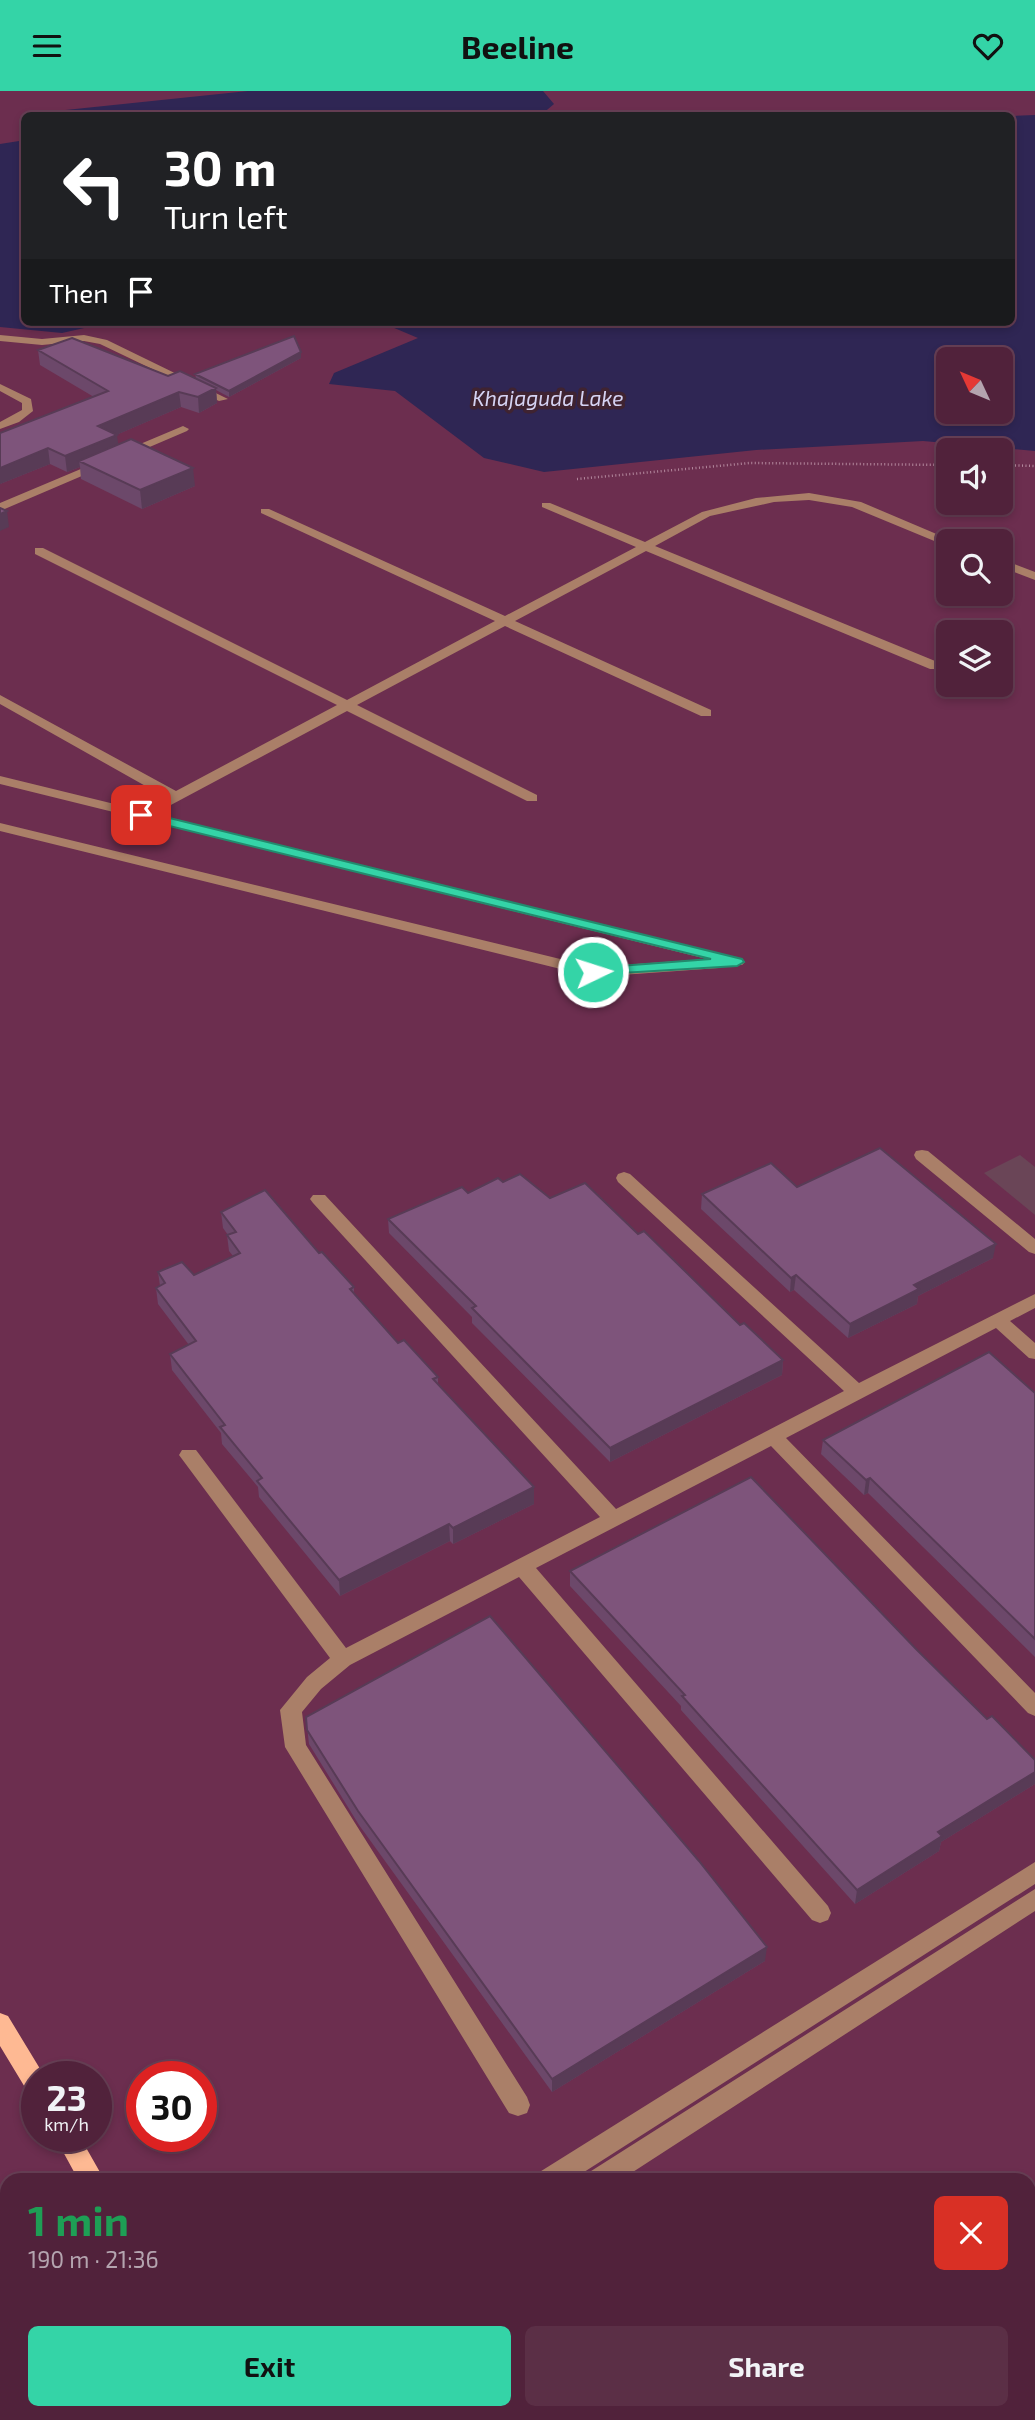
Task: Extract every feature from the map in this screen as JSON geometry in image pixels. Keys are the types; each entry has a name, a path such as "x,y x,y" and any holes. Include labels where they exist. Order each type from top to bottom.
{"main road":[{"path":"0,2024 22,2061"},
{"path":"76,2152 88,2173"}],"street":[{"path":"0,338 42,342 84,338 103,342 223,399"},
{"path":"0,387 27,401 28,411 0,426"},
{"path":"0,507 183,429"},
{"path":"141,815 706,514 750,503 801,498 842,501 936,537"},
{"path":"546,505 935,666"},
{"path":"265,511 706,713"},
{"path":"39,551 532,798"},
{"path":"1013,568 1035,576"},
{"path":"0,699 176,797"},
{"path":"0,781 737,962 593,972 0,827"},
{"path":"922,1155 1035,1248"},
{"path":"624,1178 857,1392"},
{"path":"319,1199 613,1518"},
{"path":"518,2105 296,1747 291,1710 314,1683 344,1659 1035,1300"},
{"path":"997,1319 1035,1353"},
{"path":"773,1436 1035,1707"},
{"path":"189,1455 344,1659"},
{"path":"522,1566 820,1913"},
{"path":"560,2173 1035,1872"},
{"path":"609,2173 1035,1899"}],"path":[{"path":"577,479 750,463 936,465"},
{"path":"1013,465 1035,466"}],"shaded area":[{"path":"1020,1155 1035,1167 1035,1215 984,1173"}],"water":[{"path":"248,91 543,91 554,104 545,112 56,111"},
{"name":"Khajaguda Lake","path":"1035,115 1035,451 1013,449 1013,438 936,438 936,442 756,450 544,472 484,458 395,391 329,384 334,373 418,338 390,326 1015,326 1015,116"},
{"path":"21,139 21,326 93,326 62,333 0,327 0,144"}],"building":[{"path":"294,336 301,352 229,391 195,374"},
{"path":"72,338 168,376 180,371 216,388 198,397 179,392 98,426 117,435 65,456 48,448 0,468 0,433 108,391 38,350"},
{"path":"131,439 193,468 140,490 79,461"},
{"path":"880,1148 996,1244 914,1285 919,1289 850,1324 796,1275 791,1278 702,1194 771,1163 797,1187"},
{"path":"520,1174 550,1198 585,1183 638,1234 644,1231 740,1325 744,1323 783,1360 610,1448 472,1308 476,1306 388,1219 462,1187 468,1193 498,1178 503,1182"},
{"path":"265,1190 319,1253 322,1252 354,1287 350,1289 398,1343 404,1340 438,1377 433,1379 534,1487 453,1528 449,1524 339,1580 257,1481 262,1478 220,1427 225,1425 170,1354 196,1341 156,1288 165,1283 158,1272 182,1262 194,1275 240,1253 227,1235 236,1232 221,1212"},
{"path":"989,1352 1035,1393 1035,1639 870,1478 866,1480 823,1440"},
{"path":"751,1477 917,1650 987,1719 992,1716 1035,1760 1035,1772 938,1832 942,1836 857,1890 682,1696 685,1695 570,1571"},
{"path":"490,1616 699,1861 767,1947 552,2079 358,1811 307,1730 306,1717"}],"route":[{"path":"141,815 737,962 593,972"}]}
